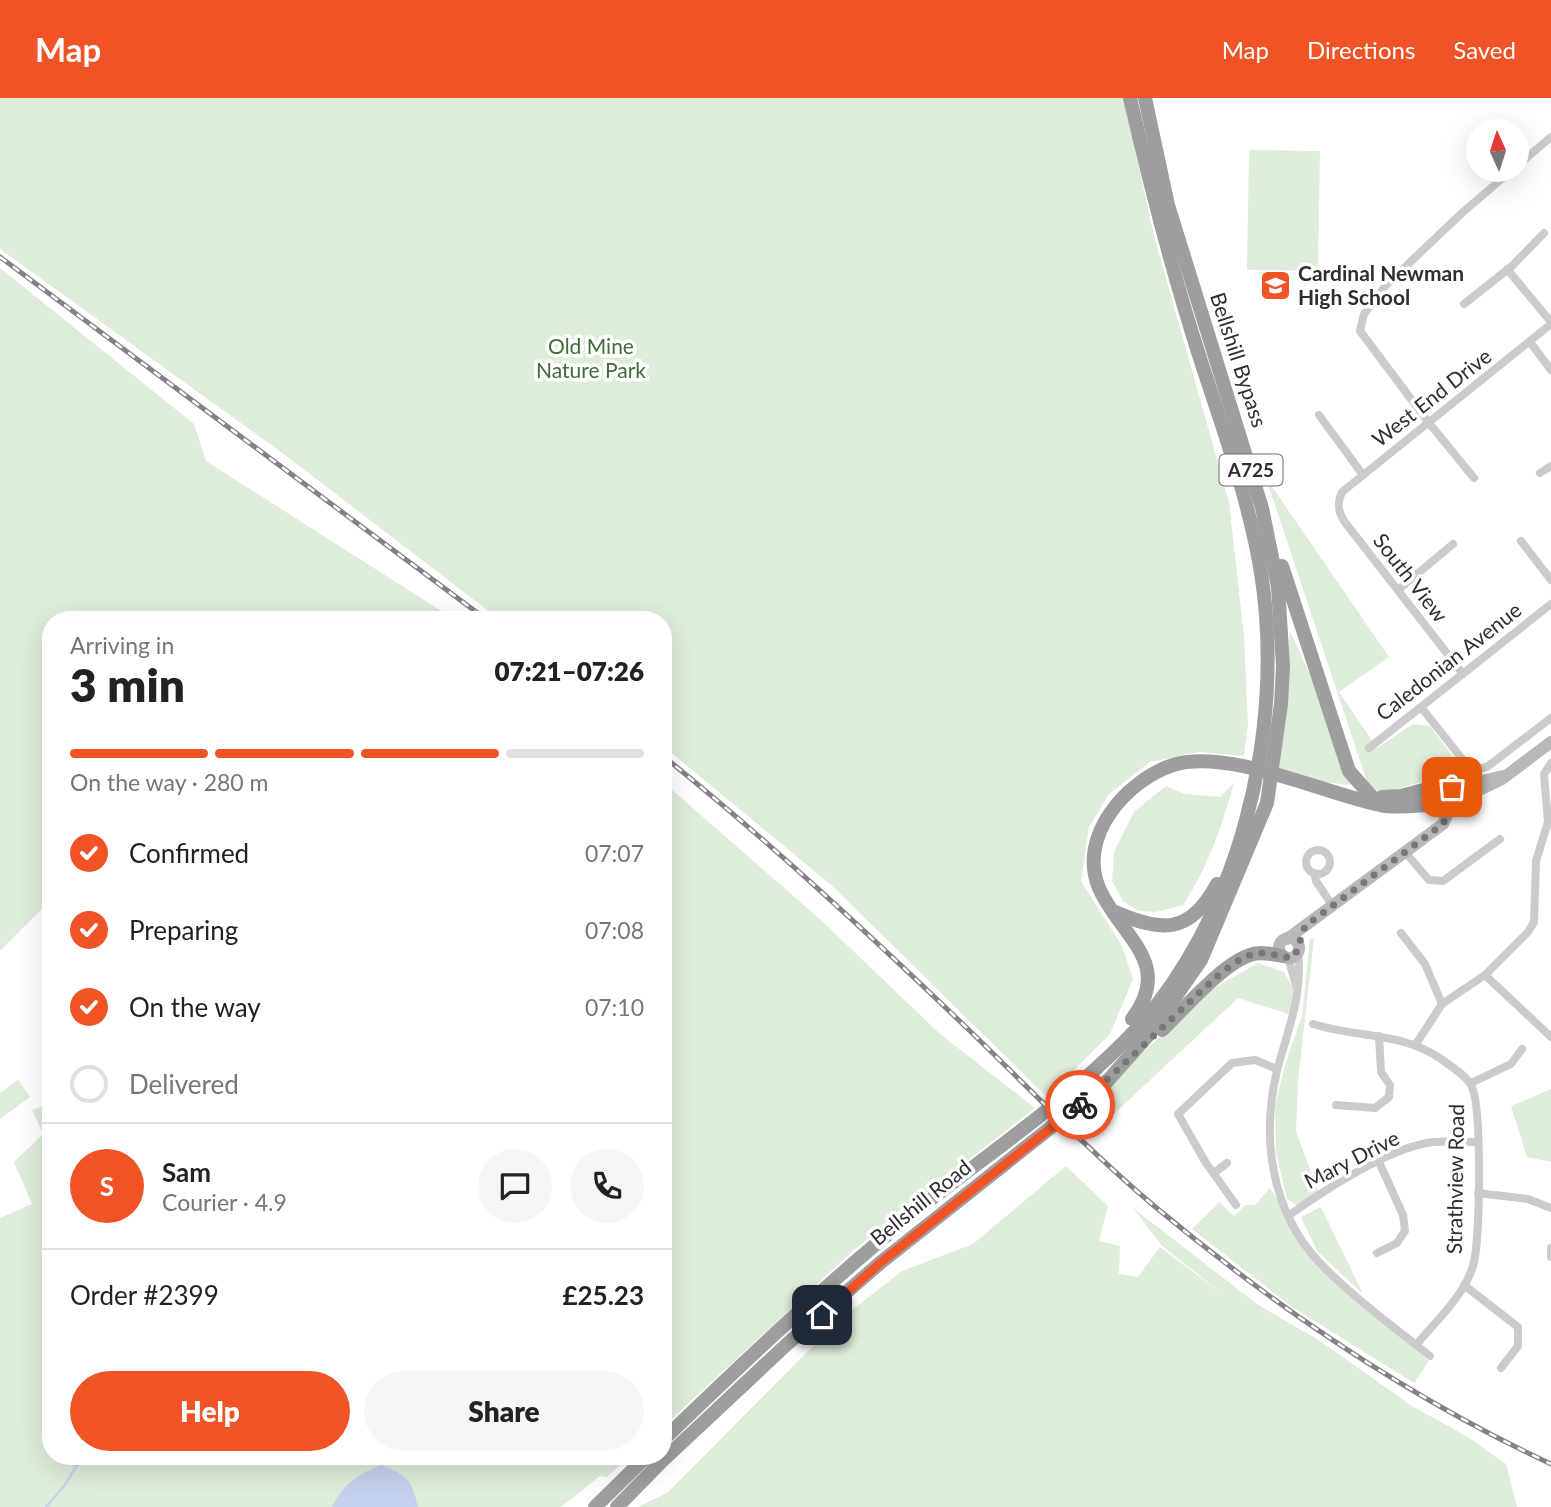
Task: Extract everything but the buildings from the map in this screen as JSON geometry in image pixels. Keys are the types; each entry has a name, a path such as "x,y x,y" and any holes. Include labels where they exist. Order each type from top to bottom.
{"highway":[{"name":"Bellshill Bypass","path":"1130,98 1156,208 1256,542 1268,625 1270,742 1267,803"},
{"name":"Bellshill Bypass","path":"1145,98 1168,205 1262,508 1278,587 1283,666 1270,742 1253,797"},
{"path":"1262,508 1349,771 1372,797"},
{"path":"1099,1066 1142,1006 1147,992 1148,975 1143,954 1110,909 1098,886 1097,846 1112,809 1127,791 1149,775 1185,762 1219,761 1384,805 1430,807"},
{"path":"1353,797 1401,796 1427,789"},
{"name":"Bellshill Road","path":"672,1432 863,1256 1040,1117 1131,1035 1189,954 1217,902 1253,797"},
{"name":"Bellshill Road","path":"672,1451 786,1345 880,1263 1103,1086 1152,1032 1201,960 1267,803"},
{"path":"1110,909 1155,927 1182,922 1210,896 1243,832"},
{"path":"1103,1086 1214,979 1249,955 1292,953"},
{"path":"596,1505 638,1465"},
{"name":"Bellshill Road","path":"619,1505 657,1465"}],"main road":[{"path":"1430,807 1442,811 1489,787 1551,743"},
{"path":"1430,832 1434,824 1425,797 1427,789 1439,781 1469,784 1507,775"},
{"path":"1305,926 1292,953 1280,944 1443,824 1454,792 1448,783"}],"street":[{"path":"1530,155 1551,137"},
{"path":"1474,478 1360,331 1364,314 1386,285 1499,182"},
{"path":"1464,304 1507,270 1544,233"},
{"path":"1507,270 1551,323"},
{"name":"West End Drive","path":"1338,500 1342,492 1551,323"},
{"path":"1530,342 1551,370"},
{"path":"1319,415 1363,475"},
{"path":"1540,473 1551,466"},
{"name":"South View","path":"1338,500 1339,513 1344,521 1463,674"},
{"path":"1521,541 1551,580"},
{"path":"1398,590 1453,544"},
{"name":"Caledonian Avenue","path":"1369,748 1551,604"},
{"path":"1421,707 1467,765 1477,769 1487,767 1551,718"},
{"path":"1416,1044 1442,1004 1485,975 1534,922 1536,861 1549,810 1544,774 1551,763"},
{"path":"1405,852 1429,880 1443,881 1500,839"},
{"path":"1314,873 1316,881 1332,905"},
{"path":"1401,933 1425,964 1442,1004"},
{"path":"1292,953 1298,1001 1277,1069 1271,1107 1270,1146 1280,1198 1288,1216 1320,1263 1430,1356"},
{"path":"1485,975 1551,1037"},
{"name":"Strathview Road","path":"1313,1024 1416,1044 1441,1059 1471,1083 1478,1108 1478,1193 1474,1262 1464,1285 1416,1345"},
{"path":"1336,1105 1375,1108 1389,1097 1390,1085 1381,1072 1380,1036"},
{"path":"1471,1083 1511,1064 1522,1049"},
{"path":"1236,1205 1178,1114 1232,1063 1255,1060 1277,1069"},
{"name":"Mary Drive","path":"1288,1216 1319,1194 1379,1162 1432,1143 1477,1142"},
{"path":"1377,1253 1397,1243 1405,1231 1402,1215 1379,1162"},
{"path":"1214,1173 1227,1163"},
{"path":"1478,1193 1528,1199 1551,1208"},
{"path":"1551,1248 1551,1257"},
{"path":"1464,1285 1518,1327 1517,1346 1501,1368"}],"green space":[{"name":"Old Mine Nature Park","path":"0,98 1124,98 1153,232 1229,502 1244,637 1248,725 1244,756 1198,752 1150,762 1109,794 1089,827 1081,881 1122,946 1133,979 1110,1034 1047,1097 830,884 672,753 672,611 489,611 285,455 0,249"},
{"path":"1249,150 1320,151 1318,271 1247,270"},
{"path":"0,268 194,424 206,461 441,611 42,611 42,909 0,951"},
{"path":"1266,478 1389,657 1339,692 1377,748 1413,724 1430,726 1455,759 1446,774 1372,797"},
{"path":"1290,631 1361,786 1275,777"},
{"path":"1234,783 1213,846 1183,905 1156,912 1138,911 1123,901 1112,881 1114,852 1134,812 1166,786 1185,794 1220,797"},
{"path":"672,790 822,921 940,1034 1035,1108 855,1249 672,1419"},
{"path":"1310,939 1314,939 1298,1081 1296,1131 1319,1194 1298,1206 1287,1199 1276,1153 1275,1106 1284,1068 1302,1016"},
{"path":"1258,963 1284,972 1295,991 1292,1015 1238,998 1087,1139 1069,1121 1209,991"},
{"path":"18,1080 30,1097 0,1119 0,1093"},
{"path":"1551,1089 1551,1162 1527,1157 1511,1106"},
{"path":"42,1106 42,1132 32,1110"},
{"path":"42,1135 42,1465 621,1465 607,1477 600,1476 561,1507 0,1507 0,1218 32,1204 14,1162"},
{"path":"1066,1166 1108,1206 1099,1241 1120,1246 1119,1274 1138,1277 1160,1247 1229,1299 1162,1246 1133,1208 1257,1304 1320,1341 1412,1406 1468,1437 1506,1464 1517,1507 638,1507 667,1493 838,1321 902,1271 973,1244"},
{"path":"1270,1188 1320,1269 1429,1361 1414,1383 1292,1307 1192,1229 1219,1202 1234,1216 1245,1205 1255,1205"},
{"path":"1321,1207 1363,1294 1318,1252 1301,1217"}],"water":[{"path":"381,1465 407,1480 418,1507 332,1507 352,1481"}],"waterway":[{"path":"46,1507 77,1465"}],"railway":[{"path":"0,257 475,611"},
{"path":"672,764 820,890 1106,1163 1199,1242 1294,1314 1394,1379 1498,1438 1551,1464"}],"way so far":[{"path":"1080,1105 1214,979 1236,963 1249,955 1263,953 1288,958 1295,956 1305,926 1443,824 1454,802 1452,787"}],"place":[{"name":"Cardinal Newman High School","path":"1275,286"}],"route":[{"path":"822,1315 880,1263 1080,1105"}]}
